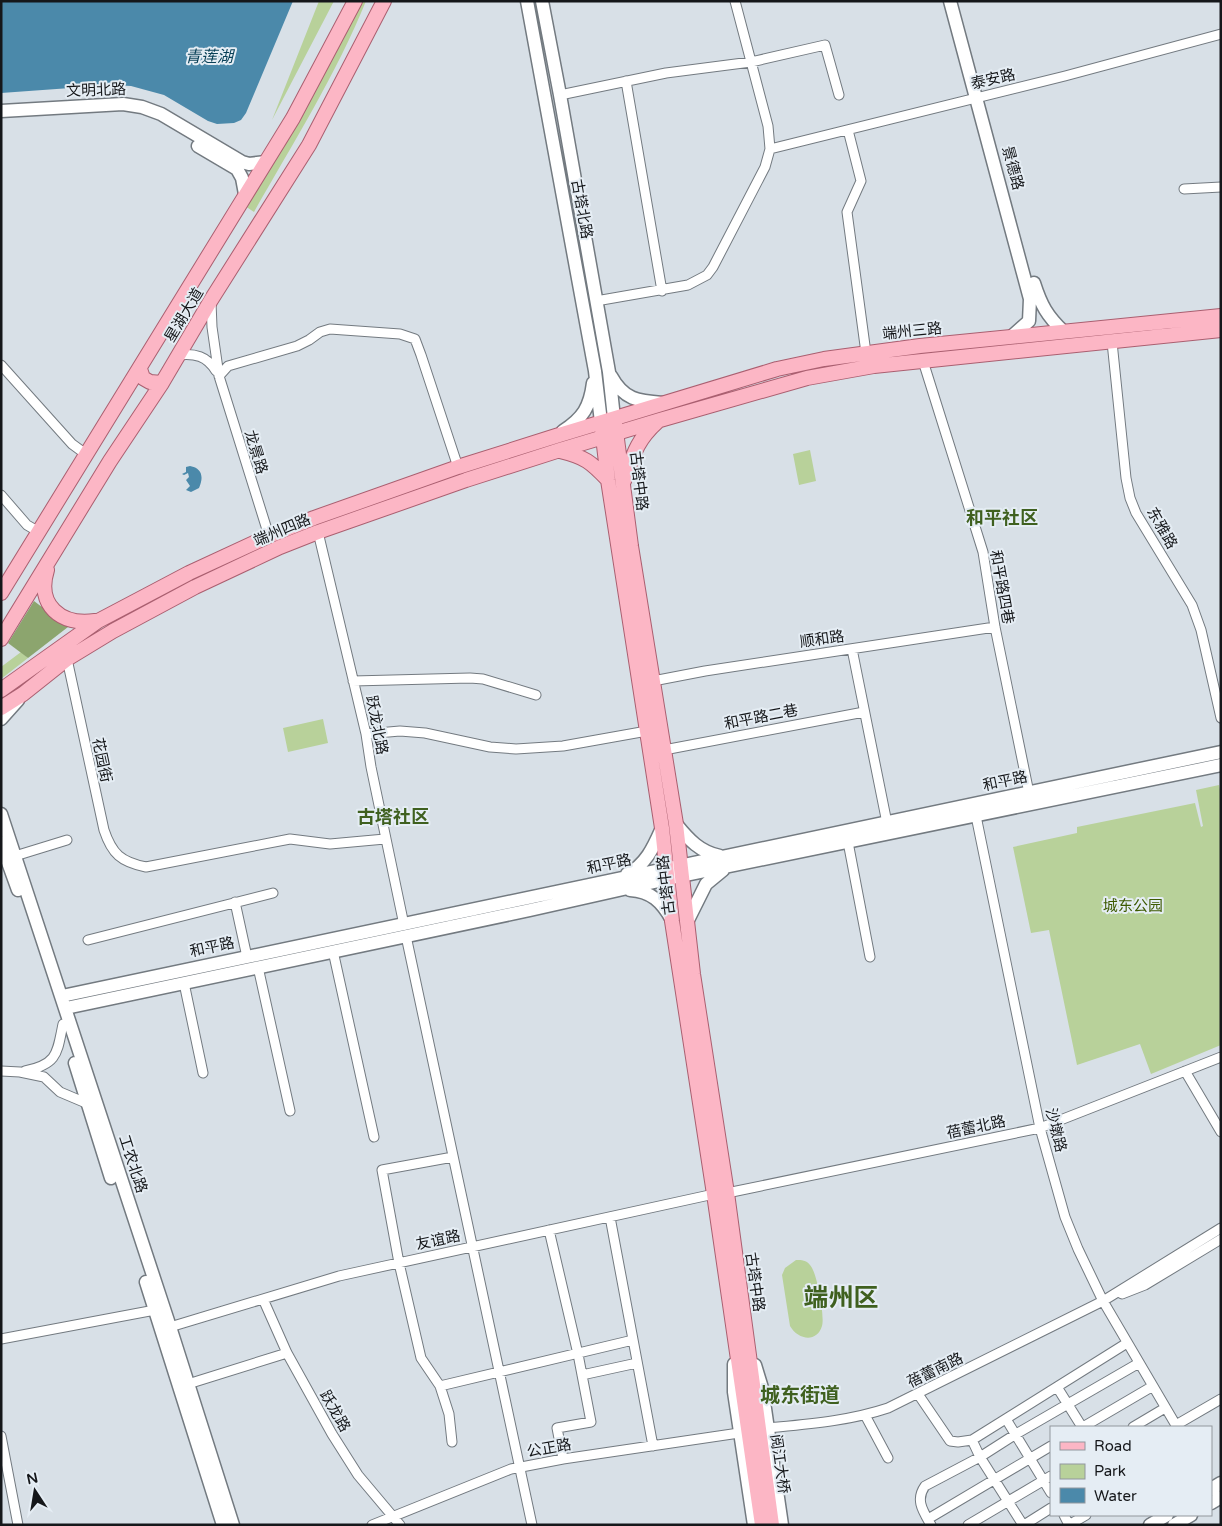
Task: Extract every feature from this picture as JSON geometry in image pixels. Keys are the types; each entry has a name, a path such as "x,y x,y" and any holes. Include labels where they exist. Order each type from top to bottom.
{"main road":[{"name":"星湖大道","path":"1,593 266,162 325,61 355,1"},
{"name":"星湖大道","path":"1,639 110,461 162,383 211,300 309,145 384,1"},
{"name":"古塔北路","path":"528,1 595,371 608,420"},
{"name":"古塔北路","path":"542,1 609,372 608,420"},
{"name":"景德路","path":"950,1 1038,298 1049,318 1064,332"},
{"name":"景德路","path":"956,1 1030,299 1029,321 1011,337"},
{"name":"文明北路","path":"1,111 123,104 142,107 161,114 242,162 249,164 266,162"},
{"name":"文明北路","path":"1,119 123,112 140,115 157,121 237,169 242,178 245,194"},
{"name":"端州三路","path":"608,420 777,369 824,359 1011,337 1221,316"},
{"name":"端州三路","path":"610,435 807,378 874,366 1221,330"},
{"path":"140,368 143,378 150,382 162,383"},
{"path":"556,436 575,424 586,411 592,394 595,371"},
{"path":"609,372 621,392 637,399 664,404"},
{"path":"608,420 610,435"},
{"name":"端州四路","path":"1,690 98,621 189,573 269,536 458,467 608,420"},
{"path":"622,484 637,445 645,432 660,420"},
{"name":"端州四路","path":"1,708 23,694 67,659 113,632 195,587 280,547 466,480 610,435"},
{"name":"古塔中路","path":"610,435 608,480 625,547 653,681 664,750 674,872 687,922 687,975"},
{"name":"古塔中路","path":"610,435 622,484 625,547 647,731 669,826"},
{"path":"560,450 579,455 588,460 608,480"},
{"path":"406,485 412,499"},
{"path":"50,558 43,588 50,607 62,617 78,623 98,621"},
{"path":"34,666 44,677"},
{"path":"1,719 23,694"},
{"name":"和平路","path":"64,1002 247,957 405,930 724,862 887,823 1221,752"},
{"name":"和平路","path":"724,862 848,842 1221,765"},
{"name":"工农北路","path":"1,814 64,1002 233,1525"},
{"path":"672,921 667,911 654,897 619,884 640,865 669,826 706,853 724,862 706,884 687,922"},
{"name":"工农北路","path":"1,843 63,1024 86,1103 155,1310 223,1525"},
{"name":"古塔中路","path":"674,872 672,921 687,975 750,1408"},
{"name":"和平路","path":"64,1002 184,983 333,951 405,930"},
{"name":"古塔中路","path":"740,1334 762,1388 782,1525"},
{"name":"古塔中路","path":"740,1334 734,1392 754,1525"},
{"name":"阅江大桥","path":"750,1408 762,1525"},
{"name":"阅江大桥","path":"750,1408 772,1525"},
{"path":"1150,1525 1165,1516"}],"street":[{"path":"596,301 688,285 707,275 713,267 765,166 770,149 768,126 735,1"},
{"name":"泰安路","path":"770,149 1065,76 1221,34"},
{"path":"560,95 666,73 750,62 825,45 839,95"},
{"path":"626,81 662,291"},
{"path":"848,130 861,181 847,212 866,353"},
{"path":"1184,189 1221,187"},
{"path":"211,300 212,326 219,376"},
{"path":"219,376 228,366 297,346 320,332 330,329 400,334 414,339 422,355 458,467"},
{"name":"东雅路","path":"1112,342 1126,478 1130,498 1136,514 1192,605 1201,630 1221,718"},
{"path":"178,355 188,354 204,358 212,364 219,376"},
{"name":"和平路四巷","path":"923,361 983,552 995,627 1030,793"},
{"path":"1,365 72,444 87,455"},
{"name":"龙景路","path":"219,376 269,536"},
{"path":"1,495 27,525 39,532"},
{"name":"跃龙北路","path":"318,532 366,734 366,743 405,930 532,1525"},
{"name":"顺和路","path":"653,681 995,627"},
{"path":"852,649 887,823"},
{"name":"花园街","path":"67,659 104,830 113,850 125,861 146,867 290,839 330,844 386,839"},
{"path":"353,681 470,678 483,679 536,695"},
{"name":"和平路二巷","path":"664,750 864,712"},
{"path":"366,734 400,731 425,733 490,747 516,749 563,746 647,731"},
{"name":"沙墩路","path":"976,816 1040,1128 1065,1218 1103,1301 1176,1426"},
{"path":"15,856 67,840"},
{"path":"848,842 870,957"},
{"path":"88,940 273,892"},
{"path":"235,902 247,957"},
{"path":"333,951 374,1137"},
{"path":"258,967 290,1111"},
{"path":"184,983 203,1073"},
{"path":"20,1072 40,1068 48,1064 59,1044 63,1024"},
{"name":"蓓蕾北路","path":"720,1193 1040,1128 1221,1057"},
{"path":"1,1071 20,1072 44,1077 60,1092 86,1103"},
{"path":"1185,1071 1221,1132"},
{"path":"452,1442 449,1414 440,1386 421,1358 382,1170 453,1157"},
{"name":"友谊路","path":"170,1327 339,1276 720,1193"},
{"path":"610,1217 653,1446"},
{"name":"蓓蕾南路","path":"768,1428 841,1420 888,1408 1103,1301 1221,1228"},
{"path":"549,1230 578,1354 591,1422 557,1428 564,1459"},
{"name":"蓓蕾南路","path":"1103,1301 1145,1285 1221,1239"},
{"name":"跃龙路","path":"263,1299 287,1353 332,1434 358,1475 400,1525"},
{"path":"1,1340 155,1310"},
{"path":"440,1386 633,1340"},
{"path":"918,1394 950,1441 972,1440 1127,1343"},
{"path":"188,1384 287,1353"},
{"path":"582,1375 638,1363"},
{"path":"1050,1447 929,1522 920,1502 920,1493 926,1486 980,1457 1139,1363"},
{"path":"1085,1426 1153,1386"},
{"path":"1057,1387 1082,1426"},
{"path":"1176,1426 1221,1399"},
{"path":"1135,1426 1165,1408"},
{"path":"865,1415 888,1458"},
{"path":"968,1525 1047,1478 1030,1458 1006,1419"},
{"name":"公正路","path":"372,1525 510,1469 739,1433"},
{"path":"1,1436 18,1525"},
{"path":"972,1440 980,1457 1023,1525 1050,1509"},
{"path":"1069,1525 1084,1516"}],"green space":[{"path":"319,1 334,1 272,120"},
{"path":"358,1 366,1 341,55 254,212 245,206"},
{"path":"810,450 816,481 799,485 793,454"},
{"path":"34,601 68,627 28,658 8,643"},
{"path":"21,652 28,658 1,679 1,667"},
{"path":"323,719 328,743 288,752 283,728"},
{"name":"城东公园","path":"1219,785 1221,794 1221,1045 1151,1074 1140,1044 1077,1065 1049,930 1031,933 1013,847 1077,833 1077,827 1195,803 1201,827 1203,826 1196,790"},
{"path":"796,1260 807,1262 813,1269 820,1294 822,1326 816,1335 807,1338 793,1331 790,1326 782,1275 785,1268"}],"water":[{"name":"青莲湖","path":"1,1 293,1 246,113 241,120 234,123 217,124 208,121 164,95 131,86 112,85 1,93"},
{"path":"190,466 197,469 202,477 199,488 191,492 186,490 190,486 186,480 189,477 188,473 182,474 186,472 186,467"}],"district":[{"name":"和平社区","path":"1002,518"},
{"name":"古塔社区","path":"393,817"},
{"name":"端州区","path":"841,1298"},
{"name":"城东街道","path":"800,1396"}]}
